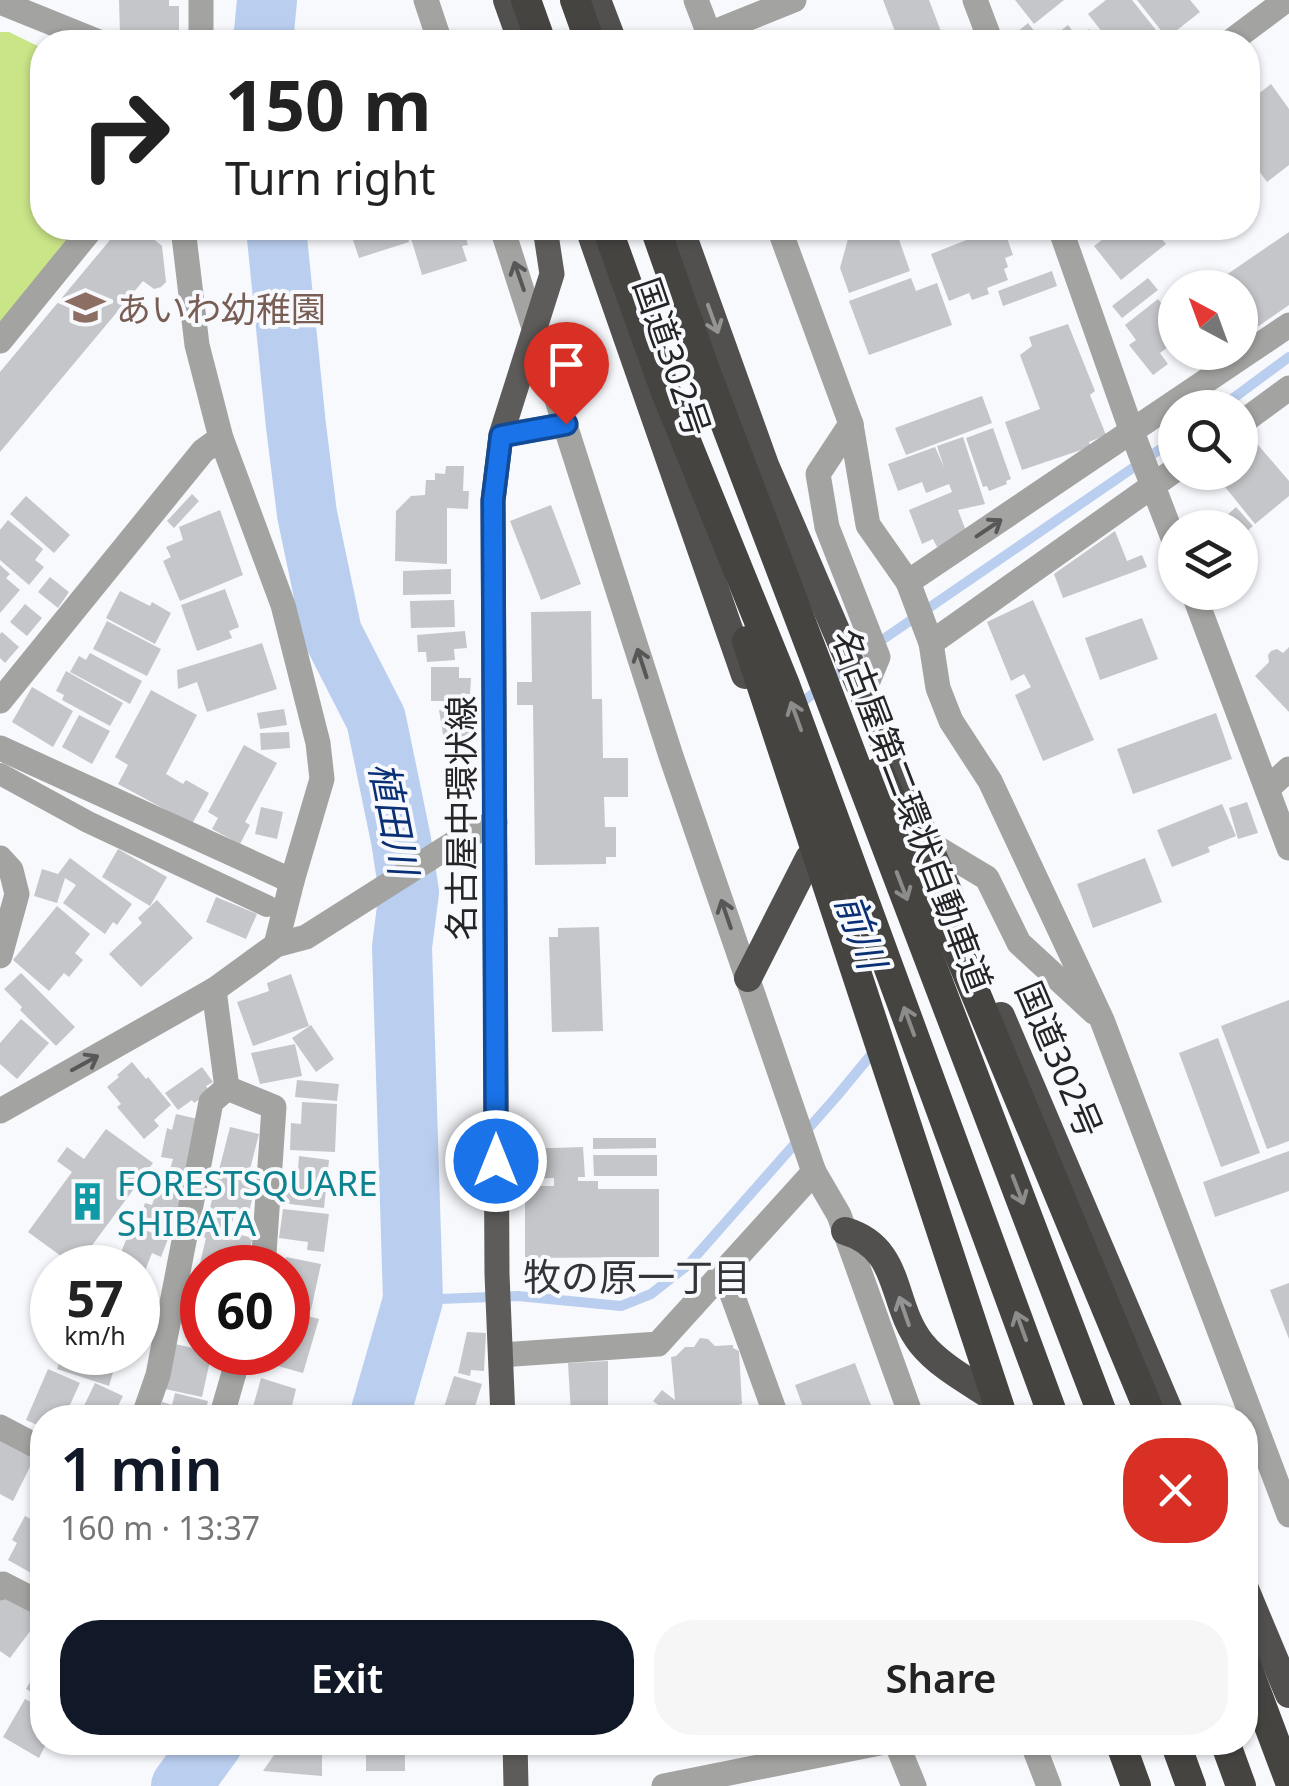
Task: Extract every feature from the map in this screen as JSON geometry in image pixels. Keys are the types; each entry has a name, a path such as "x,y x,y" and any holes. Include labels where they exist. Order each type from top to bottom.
{"highway":[{"path":"506,0 517,30"},
{"path":"526,0 537,30"},
{"path":"574,0 585,30"},
{"path":"598,0 609,30"},
{"name":"国道302号","path":"592,240 999,1405"},
{"path":"611,240 664,386 999,1405"},
{"name":"名古屋第二環状自動車道","path":"659,240 1099,1405"},
{"name":"国道302号","path":"684,240 765,465 1166,1405"},
{"path":"706,370 954,944 1147,1405"},
{"path":"664,386 785,685 1049,1405"},
{"path":"748,978 809,858"},
{"path":"845,1231 859,1235 879,1250 892,1274 910,1328 925,1348 993,1405"},
{"path":"1258,1620 1289,1694"},
{"path":"1258,1697 1289,1779"},
{"path":"1122,1755 1133,1786"},
{"path":"1179,1755 1191,1786"},
{"path":"1230,1755 1241,1786"}],"main road":[{"name":"名古屋中環状線","path":"503,1405 497,1274 493,500 501,436 552,274 547,240"},
{"path":"515,1755 516,1786"}],"street":[{"path":"201,30 202,0"},
{"path":"426,0 436,30"},
{"path":"696,0 708,30"},
{"path":"728,30 794,0"},
{"path":"975,0 986,30"},
{"path":"1246,30 1286,0"},
{"path":"0,2 69,30"},
{"path":"0,341 82,240"},
{"path":"184,240 197,345 221,438 283,605 318,743 322,779 276,945"},
{"path":"506,240 671,756 814,1172 839,1215 907,1405"},
{"path":"784,240 851,424 868,525 910,586 951,721 990,781 1102,1020 1247,1405"},
{"path":"1064,240 1134,435 1158,475"},
{"path":"910,586 1289,325"},
{"path":"1258,411 1289,388"},
{"path":"501,436 566,424"},
{"path":"851,424 818,474 828,532 878,657 862,692"},
{"path":"0,701 203,451 221,438"},
{"path":"928,635 1158,478"},
{"path":"1201,610 1289,848"},
{"path":"0,748 292,881"},
{"path":"1267,789 1289,769"},
{"path":"0,774 88,822 266,906"},
{"path":"0,1111 214,990 276,945 306,937 495,822"},
{"path":"926,842 987,878 1019,943 1102,1020"},
{"path":"0,858 10,870 17,894 0,956"},
{"path":"214,990 227,1088"},
{"path":"227,1088 274,1106 265,1245"},
{"path":"148,1405 158,1375 211,1102 227,1088"},
{"path":"501,1354 658,1344 814,1172"},
{"path":"724,1272 772,1405"},
{"path":"225,1405 233,1375"},
{"path":"0,1427 30,1443"},
{"path":"1258,1433 1289,1515"},
{"path":"0,1588 3,1584 30,1598"},
{"path":"664,1786 820,1755"},
{"path":"901,1755 914,1786"},
{"path":"1037,1755 1049,1786"}],"green space":[{"path":"0,32 9,32 30,42 30,240 70,240 0,326"}],"building":[{"path":"119,0 169,0 169,6 179,6 179,30 120,30"},
{"path":"883,0 929,0 940,30 894,30"},
{"path":"1015,0 1064,0 1034,24"},
{"path":"1106,0 1132,0 1156,30 1101,30 1088,14"},
{"path":"1137,0 1190,0 1200,12 1177,30 1161,30"},
{"path":"1271,84 1289,109 1289,165 1267,182 1260,172 1260,93"},
{"path":"1289,232 1289,305 1258,327 1258,270 1233,270"},
{"path":"110,240 155,240 162,246 166,282 154,289 143,281 0,452 0,372"},
{"path":"353,240 408,240 409,242 359,258"},
{"path":"412,240 467,240 468,245 462,246 467,261 422,275"},
{"path":"848,240 899,240 910,271 849,293 840,268"},
{"path":"967,240 1008,240 1013,255 1005,258 1008,280 987,288 989,294 972,300 969,293 949,301 931,254"},
{"path":"1102,240 1162,240 1166,244 1121,280 1094,246"},
{"path":"1052,271 1057,286 1003,306 998,291"},
{"path":"911,278 916,291 937,283 952,325 869,355 849,301"},
{"path":"1148,278 1158,290 1122,318 1112,306"},
{"path":"1158,299 1160,370 1153,375 1129,345 1136,340 1125,325"},
{"path":"1068,324 1095,391 1090,395 1106,435 1089,442 1090,447 1022,470 1005,422 1040,409 1020,355 1032,346 1029,337"},
{"path":"982,396 992,423 906,455 895,428"},
{"path":"993,428 1011,479 989,491 987,486 983,487 966,438"},
{"path":"963,437 985,504 958,510 966,531 951,538 953,541 937,547 933,539 922,544 909,510 952,492 949,484 926,493 922,482 898,491 888,464 935,447 944,467 937,446"},
{"path":"1258,445 1289,481 1289,496 1258,522 1258,510 1244,510 1228,490 1258,490"},
{"path":"446,466 464,466 463,491 469,491 468,509 447,508 447,564 395,561 396,511 411,496 425,495 426,480 435,480 435,473 445,474"},
{"path":"192,494 199,501 174,528 167,521"},
{"path":"26,496 70,535 54,553 10,514"},
{"path":"551,505 581,584 541,600 510,521"},
{"path":"220,510 243,575 180,601 163,561 171,557 166,547 183,540 179,527"},
{"path":"8,520 43,549 35,560 44,567 29,585 0,560 0,530"},
{"path":"1115,531 1127,561 1142,555 1147,567 1063,598 1054,574"},
{"path":"0,565 10,574 6,578 20,590 0,613"},
{"path":"451,569 451,594 403,595 403,571"},
{"path":"50,577 69,592 58,608 38,592"},
{"path":"225,589 239,627 229,631 232,638 197,651 181,605"},
{"path":"120,591 171,613 155,644 106,618"},
{"path":"454,600 455,627 411,628 410,601"},
{"path":"1033,600 1094,740 1043,761 1015,695 1031,687 1024,674 1011,681 987,622"},
{"path":"25,604 42,618 27,636 10,622"},
{"path":"591,611 592,699 602,699 603,758 628,758 628,797 604,797 605,827 616,827 616,857 606,857 606,864 535,865 533,705 517,705 517,682 532,682 531,612"},
{"path":"1142,618 1158,659 1100,680 1085,638"},
{"path":"107,621 161,649 147,676 93,649"},
{"path":"465,631 467,648 454,649 455,660 427,662 426,652 418,652 417,635"},
{"path":"2,632 19,647 5,663 0,658"},
{"path":"262,643 277,689 207,712 197,682 178,689 177,670"},
{"path":"1289,647 1289,712 1255,676 1269,662 1271,651 1283,653"},
{"path":"90,653 142,681 130,704 70,672 79,656 86,660"},
{"path":"431,667 459,667 459,678 471,678 470,694 463,694 463,701 431,701"},
{"path":"66,671 123,703 110,726 62,700 64,695 56,691"},
{"path":"32,687 73,711 53,747 12,722"},
{"path":"151,690 197,715 166,774 209,793 192,824 118,784 128,765 115,757"},
{"path":"472,704 478,740 445,746 439,710"},
{"path":"284,709 287,725 260,729 257,713"},
{"path":"1216,713 1232,759 1133,794 1117,749"},
{"path":"79,715 110,731 92,764 62,747"},
{"path":"289,732 290,748 261,750 260,733"},
{"path":"244,745 277,763 245,822 250,825 240,844 212,829 218,818 208,812"},
{"path":"1247,802 1258,833 1238,839 1229,808"},
{"path":"1222,804 1236,836 1208,847 1210,852 1172,867 1157,830"},
{"path":"261,807 283,812 277,839 255,834"},
{"path":"118,849 167,877 150,906 102,877"},
{"path":"70,858 132,904 105,934 63,903 76,885 65,878 57,903 34,896 42,869 58,874"},
{"path":"1145,858 1162,902 1093,928 1077,884"},
{"path":"216,897 257,914 246,939 206,922"},
{"path":"157,900 193,938 141,987 109,954 142,923 138,918"},
{"path":"57,906 90,934 75,953 83,960 69,977 64,973 49,991 13,960"},
{"path":"599,927 603,1031 552,1032 549,937 558,937 558,928"},
{"path":"21,973 75,1027 56,1046 4,989"},
{"path":"291,974 309,1026 253,1046 237,1002 269,991 267,983"},
{"path":"1289,1000 1289,1141 1267,1149 1221,1026"},
{"path":"21,1019 49,1043 17,1079 0,1064 0,1043"},
{"path":"311,1025 334,1059 316,1072 292,1038"},
{"path":"1218,1038 1260,1153 1221,1167 1179,1053"},
{"path":"295,1044 302,1076 260,1084 251,1053"},
{"path":"132,1062 171,1105 154,1120 159,1126 144,1139 117,1107 121,1104 107,1087"},
{"path":"202,1067 213,1082 206,1086 210,1092 178,1110 165,1093"},
{"path":"297,1080 339,1084 337,1101 295,1097"},
{"path":"302,1102 337,1104 335,1152 290,1150 291,1123 301,1124"},
{"path":"176,1114 202,1120 187,1188 166,1183 173,1159 161,1157 167,1128 172,1130"},
{"path":"230,1127 259,1134 248,1177 219,1170"},
{"name":"FORESTSQUARE SHIBATA","path":"106,1129 153,1163 92,1245 46,1245 28,1232 72,1172 57,1161 67,1147 84,1159"},
{"path":"593,1138 656,1138 656,1148 593,1149"},
{"path":"583,1147 585,1177 578,1177 578,1181 598,1181 598,1189 659,1189 659,1257 525,1258 525,1192 536,1192 536,1186 554,1186 554,1178 523,1179 522,1149"},
{"path":"1289,1151 1289,1191 1215,1217 1203,1182"},
{"path":"593,1155 657,1155 657,1176 594,1176"},
{"path":"299,1156 329,1160 324,1208 281,1203 284,1180 297,1182"},
{"path":"218,1175 256,1184 249,1212 236,1209 230,1230 206,1224"},
{"path":"163,1187 185,1193 174,1232 139,1222 145,1203 152,1205"},
{"path":"283,1209 329,1214 324,1252 310,1250 308,1242 279,1238"},
{"path":"132,1225 168,1239 161,1257 160,1245 124,1245"},
{"path":"205,1226 253,1238 251,1245 204,1245"},
{"path":"310,1262 321,1264 310,1310"},
{"path":"1289,1283 1289,1339 1270,1290"},
{"path":"310,1317 319,1319 310,1349"},
{"path":"467,1332 486,1333 484,1371 471,1370 470,1376 458,1373"},
{"path":"700,1338 715,1346 733,1345 739,1351 742,1404 658,1405 653,1401 662,1390 675,1400 671,1357 685,1347 694,1347"},
{"path":"175,1344 180,1345 180,1375 207,1375 202,1397 165,1389"},
{"path":"608,1361 608,1405 570,1405 568,1363"},
{"path":"855,1363 871,1405 802,1405 795,1385"},
{"path":"45,1375 62,1375 80,1383 70,1405 32,1405"},
{"path":"75,1375 112,1375 109,1386"},
{"path":"454,1376 482,1384 475,1405 445,1405"},
{"path":"261,1378 296,1389 292,1405 254,1405"},
{"path":"95,1383 123,1396 118,1405 84,1405"},
{"path":"175,1393 208,1401 207,1405 172,1405"},
{"path":"0,1439 30,1454 30,1467 13,1501 0,1494"},
{"path":"25,1516 30,1519 30,1572 8,1560 17,1543 12,1540"},
{"path":"2,1590 30,1611 30,1631 10,1658 0,1651"},
{"path":"25,1699 30,1702 30,1753 3,1737"},
{"path":"274,1755 322,1755 322,1776 263,1771"},
{"path":"366,1755 405,1755 405,1771 366,1771"}],"waterway":[{"name":"植田川","path":"264,30 267,0"},
{"name":"植田川","path":"277,240 307,514 332,633 376,719 409,892 402,947 413,1300 383,1405"},
{"name":"前川","path":"1244,390 1289,357"},
{"name":"前川","path":"796,707 882,640 1158,451"},
{"name":"前川","path":"413,1300 518,1296 621,1306 651,1294 688,1265 875,1050"},
{"name":"植田川","path":"181,1786 204,1755"}],"place":[{"name":"あいわ幼稚園","path":"86,308"},
{"name":"FORESTSQUARE SHIBATA","path":"87,1202"}],"district":[{"name":"牧の原一丁目","path":"637,1276"}],"route":[{"path":"496,1161 493,500 501,436 566,424"}]}
